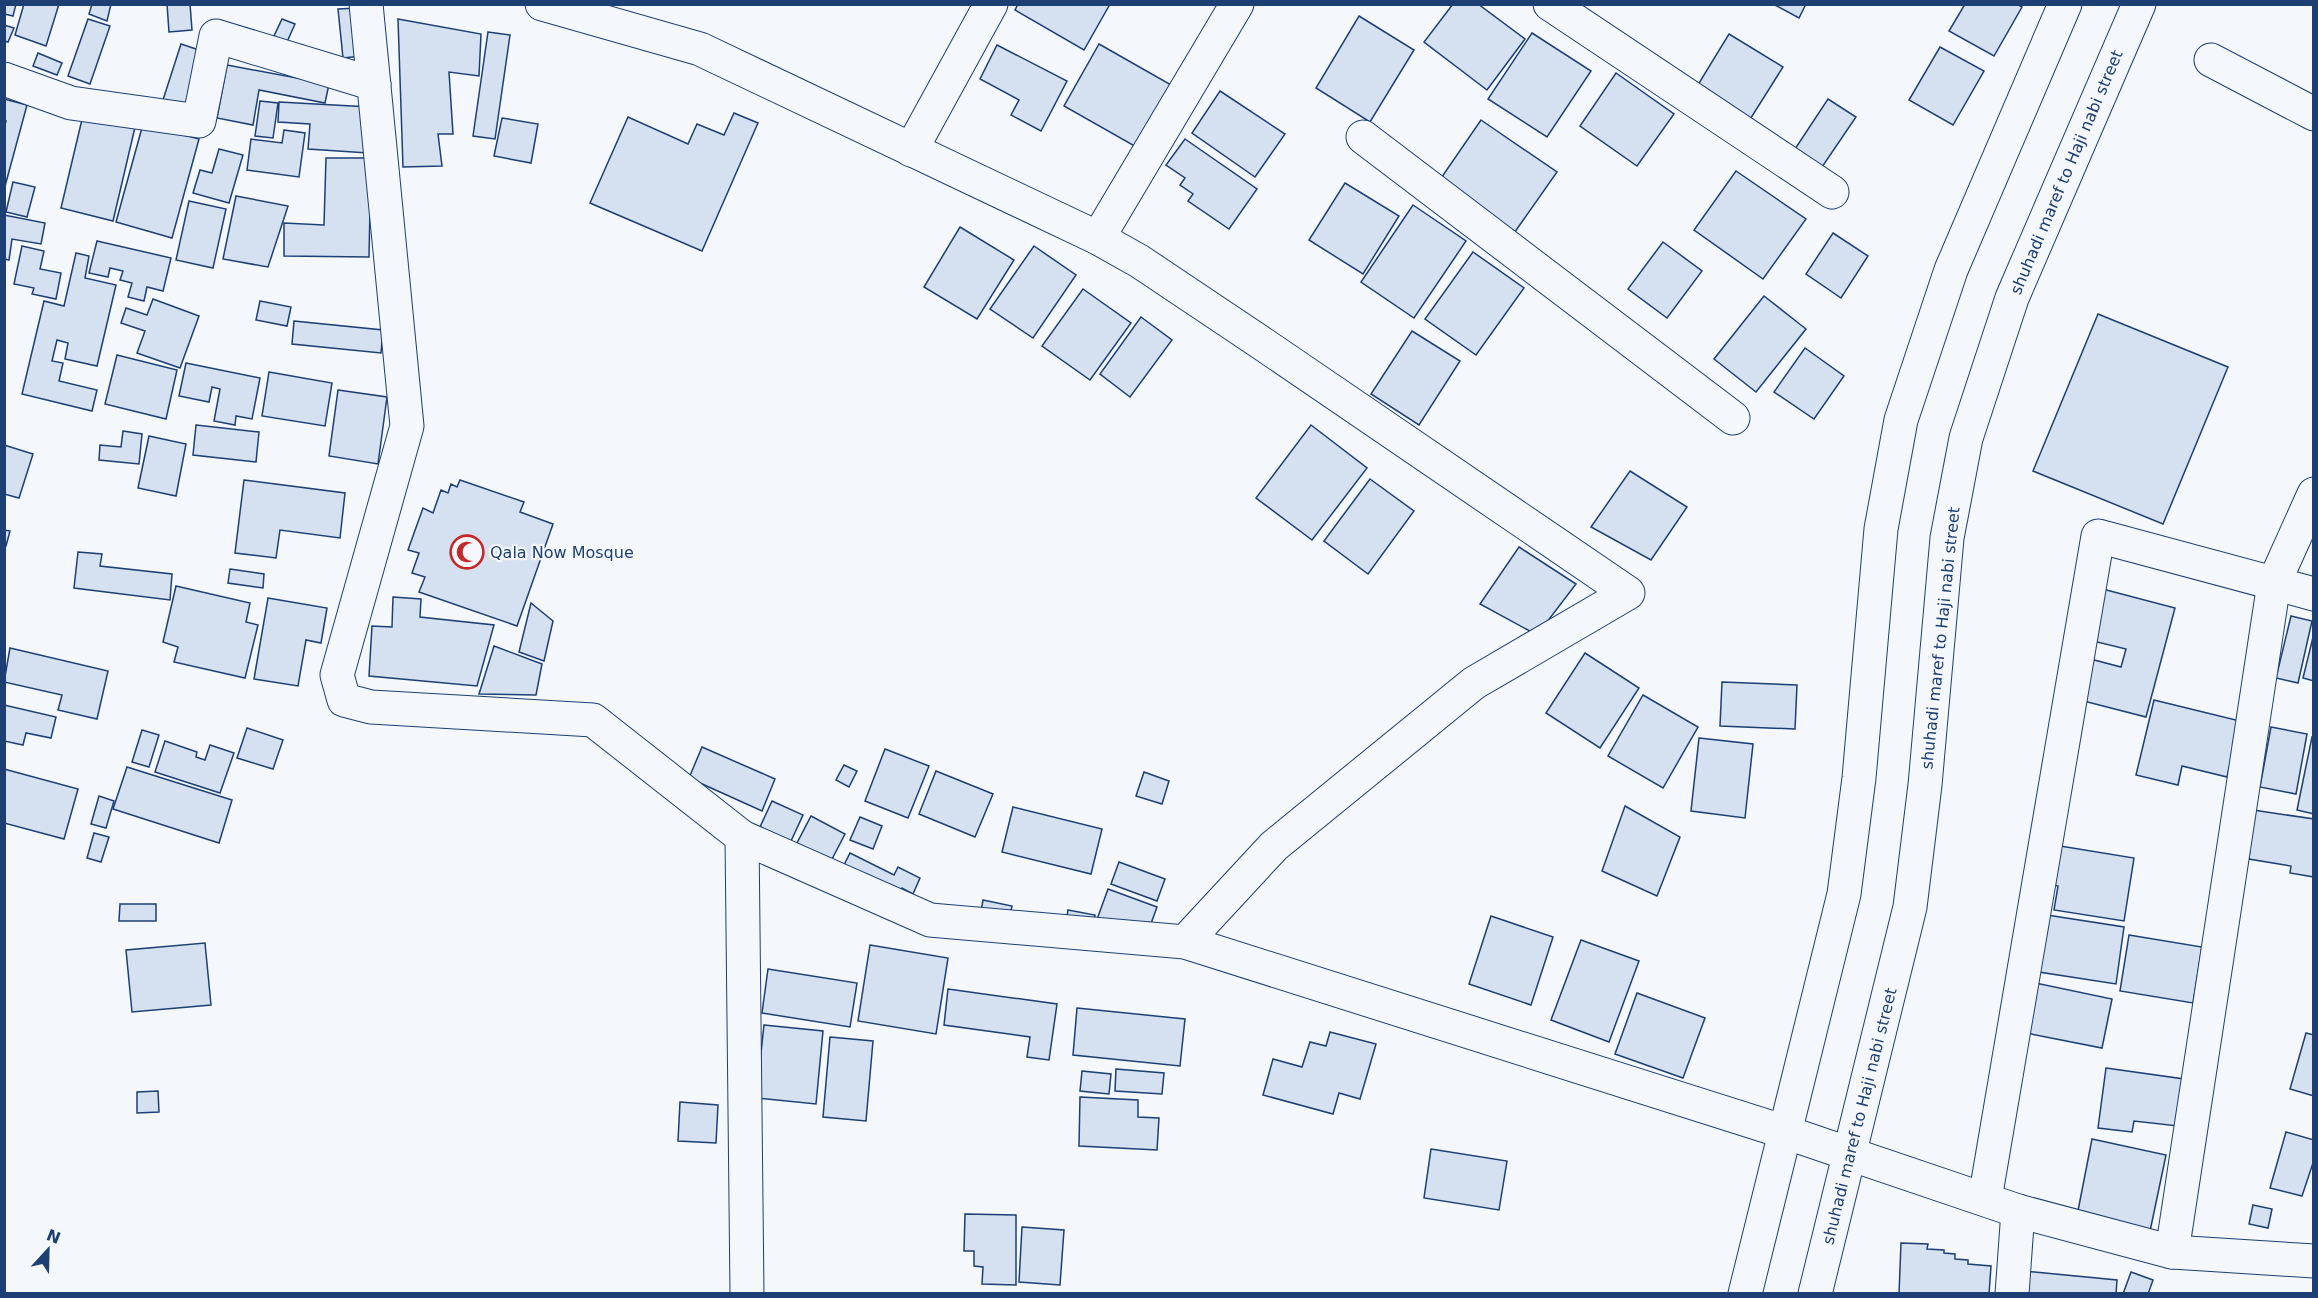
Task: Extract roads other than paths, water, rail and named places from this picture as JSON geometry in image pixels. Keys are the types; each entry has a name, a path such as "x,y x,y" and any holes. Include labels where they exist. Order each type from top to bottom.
{"street":[{"path":"366,4 407,426 337,675 345,700 371,707 593,720 742,837 930,920 1185,942 1785,1132 2018,1211 2172,1252 2313,1261"},
{"path":"542,4 700,49 1098,238 1139,261 1260,342 1628,593 1474,683 1274,846 1185,942"},
{"path":"912,150 991,4"},
{"path":"1098,238 1237,4"},
{"path":"1551,4 1832,192"},
{"path":"1745,1293 1844,894 1858,778 1881,529 1901,420 1951,270 2066,4"},
{"name":"shuhadi maref to Haji nabi street","path":"1815,1293 1910,907 1925,785 1947,538 1966,438 2012,298 2139,4"},
{"path":"4,79 70,103 199,120 216,36 374,84"},
{"path":"2211,60 2313,114"},
{"path":"1363,137 1733,418"},
{"path":"2172,1252 2274,583 2313,494"},
{"path":"1984,1198 2098,536 2313,594"},
{"path":"742,837 747,1293"},
{"path":"2012,1293 2018,1211"}],"place":[{"name":"Qala Now Mosque","path":"467,552"}]}
